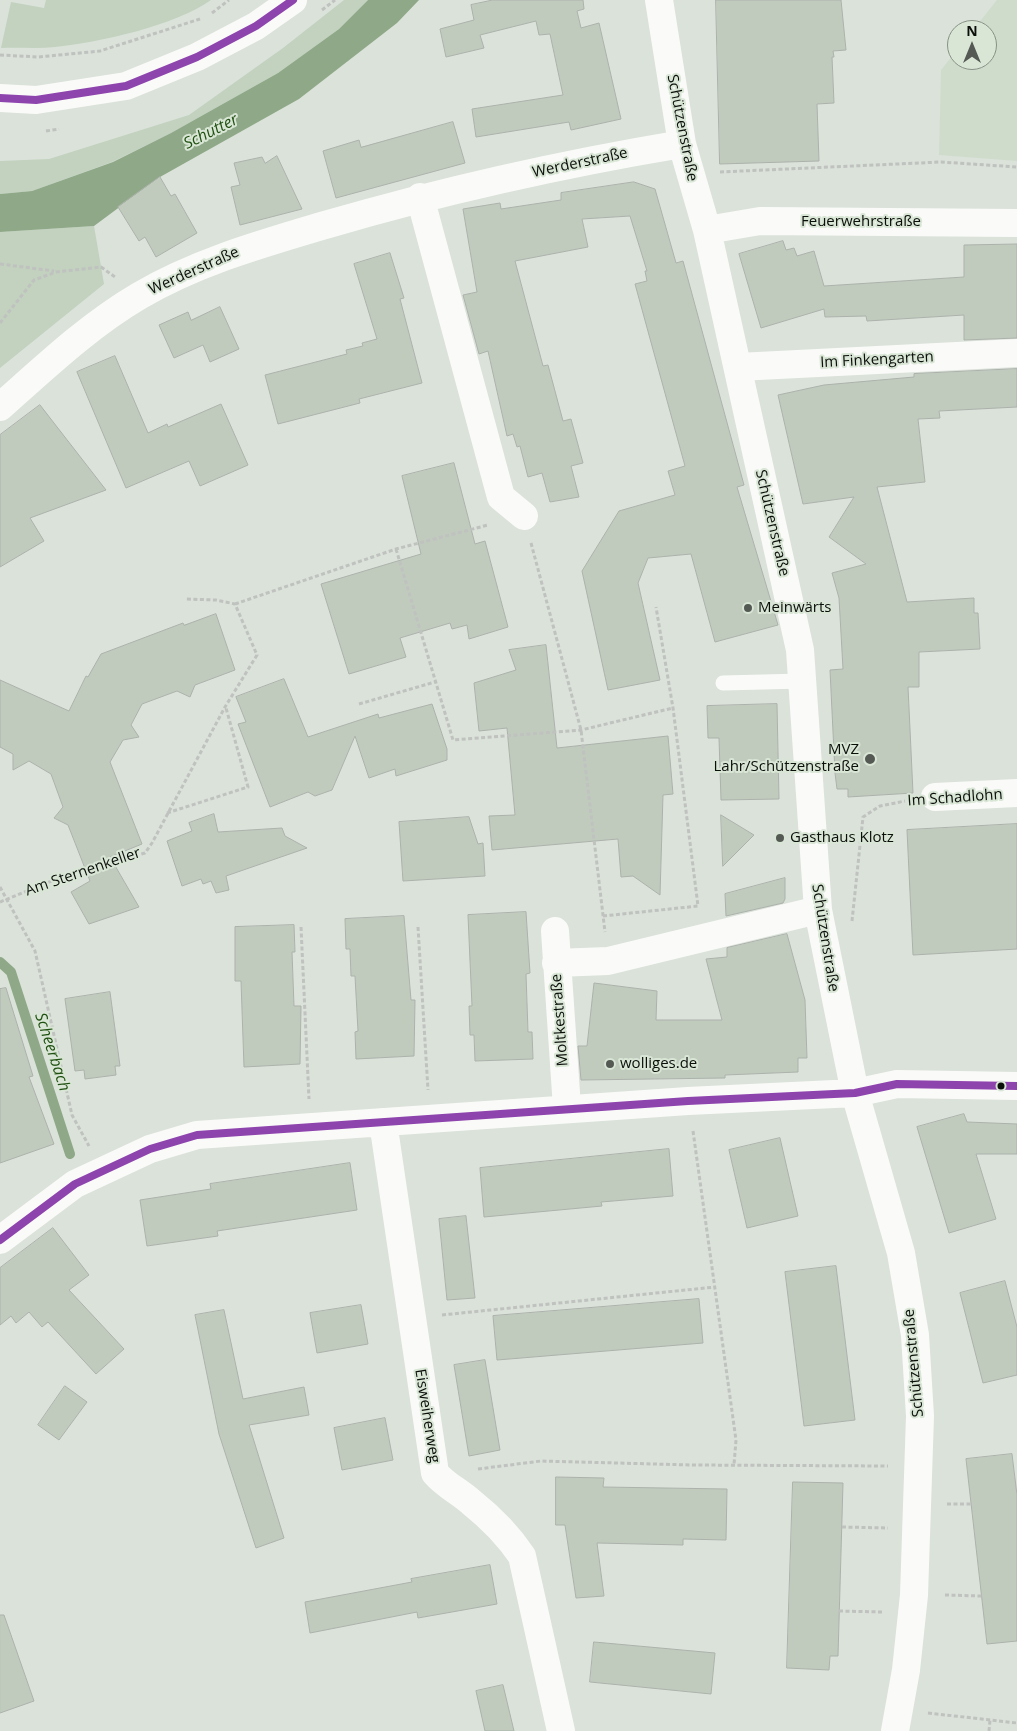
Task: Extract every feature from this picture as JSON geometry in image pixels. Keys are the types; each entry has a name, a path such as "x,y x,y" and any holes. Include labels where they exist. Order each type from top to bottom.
{"street":[{"path":"0,98 36,100 126,86 196,57 256,26 292,0"},
{"name":"Schützenstraße","path":"658,0 682,144 706,230 738,367 800,650 818,910 825,953 855,1093 901,1254 914,1326 920,1416 913,1604 897,1720"},
{"name":"Werderstraße","path":"0,407 79,338 138,296 224,255 420,198 625,154 682,144"},
{"path":"420,198 501,496 524,516"},
{"name":"Feuerwehrstraße","path":"706,230 760,221 1017,223"},
{"name":"Im Finkengarten","path":"738,367 1017,353"},
{"name":"Im Schadlohn","path":"936,797 1017,793"},
{"path":"556,963 608,961 818,910"},
{"name":"Moltkestraße","path":"555,931 566,1108"},
{"path":"0,1240 74,1184 150,1148 196,1135 688,1100 855,1093 897,1084 1017,1086"},
{"name":"Eisweiherweg","path":"383,1122 435,1473 446,1486 470,1500 508,1535 522,1556 561,1731"}],"lane":[{"path":"723,683 802,681"}],"path":[{"path":"0,55 38,57 100,51 206,18 229,0"},
{"path":"690,174 941,162 1017,167"},
{"path":"0,264 56,272"},
{"path":"0,324 34,280 56,272 101,266 138,296"},
{"path":"185,599 216,600 235,604 396,549 524,516 581,730 605,934"},
{"path":"396,549 453,740 581,730 674,708"},
{"name":"Am Sternenkeller","path":"0,902 66,875 145,853 225,707 257,655 235,604"},
{"path":"604,916 698,906 674,708 656,607"},
{"path":"359,704 435,682"},
{"path":"167,813 248,787 225,707"},
{"name":"Im Schadlohn","path":"825,953 854,918 863,817 880,806 936,797"},
{"name":"Am Sternenkeller","path":"0,887 8,898 35,951 72,1115 103,1170"},
{"path":"418,927 430,1118"},
{"path":"301,928 311,1127"},
{"path":"688,1100 736,1440 734,1465"},
{"path":"412,1318 715,1287"},
{"path":"446,1486 481,1468 541,1461 918,1466"},
{"path":"842,1527 916,1528"},
{"path":"840,1611 982,1596"},
{"path":"897,1720 990,1720 1017,1723"},
{"path":"989,1731 990,1720"}],"shaded area":[{"path":"46,0 211,0 196,9 158,25 114,37 55,47 1,48 11,2 44,8"},
{"path":"344,0 368,0 339,29 278,73 171,133 112,162 32,191 0,194 0,161 49,159 189,115 283,48"},
{"path":"997,0 1017,0 1017,161 939,155 941,70 947,62 947,70 997,70 997,20 981,20"},
{"path":"94,226 104,284 0,368 0,232"}],"water":[{"name":"Schutter","path":"368,0 419,0 397,23 299,99 160,177 94,226 0,232 0,194 32,191 113,162 171,133 278,73 339,29"}],"building":[{"path":"493,0 583,0 584,9 577,11 581,28 599,23 621,119 571,130 569,122 476,137 472,109 563,95 550,34 539,35 536,21 480,35 484,48 446,57 440,29 474,20 471,5"},
{"path":"716,0 841,0 846,50 833,51 834,103 817,104 819,161 720,164"},
{"path":"453,122 465,163 336,198 323,151 359,140 361,147"},
{"path":"277,156 302,209 240,225 231,187 240,185 234,163 262,157 265,163"},
{"path":"160,177 171,196 175,194 197,233 156,257 145,237 139,241 118,207"},
{"path":"634,182 655,189 676,263 683,261 744,485 737,487 778,625 715,642 691,554 648,558 638,583 660,680 608,690 582,571 619,511 675,495 668,471 685,466 635,284 647,281 645,271 647,271 630,216 582,219 588,247 515,261 543,366 548,365 563,421 571,419 583,463 571,466 579,497 550,502 542,473 528,477 520,446 517,447 513,434 507,436 488,351 479,354 463,295 477,292 463,209 500,203 501,209 561,200 561,193"},
{"path":"783,241 786,250 794,248 797,256 814,251 824,286 964,277 964,245 1017,244 1017,338 964,340 964,315 867,321 866,316 825,317 824,309 761,328 739,254"},
{"path":"390,253 404,298 400,299 422,383 359,399 360,403 278,424 265,375 347,354 346,350 363,346 362,343 377,339 354,264"},
{"path":"220,307 239,349 210,362 203,345 174,358 159,325 188,312 191,320"},
{"path":"115,356 148,433 167,424 168,427 221,404 248,465 200,486 189,461 126,488 77,372"},
{"path":"1017,369 1017,407 939,411 940,418 918,419 925,482 877,487 907,602 974,598 974,613 978,613 980,649 919,652 919,687 908,687 913,793 848,797 848,789 837,789 835,773 830,670 843,669 839,598 832,573 866,564 829,537 854,497 803,504 778,395 824,385 914,377 914,374"},
{"path":"40,405 106,490 30,518 44,541 0,567 0,435"},
{"path":"454,463 475,544 485,541 508,627 469,639 467,625 452,629 450,623 400,638 406,657 349,674 321,584 421,554 402,476"},
{"path":"216,614 235,670 195,685 190,697 177,691 142,704 131,725 139,737 123,740 110,762 142,844 110,857 139,907 89,924 71,892 90,881 68,825 54,818 63,807 51,774 29,761 13,770 13,754 0,747 0,680 69,711 86,676 88,677 101,654 183,623 184,625"},
{"path":"546,645 557,748 668,736 673,794 663,795 660,895 633,876 621,877 618,839 492,850 489,816 515,815 507,728 479,731 474,683 516,670 509,650"},
{"path":"284,679 308,737 378,714 379,718 432,704 447,749 447,760 396,776 395,769 369,778 355,736 332,790 315,796 308,792 270,807 238,724 246,722 236,697"},
{"path":"777,704 779,799 721,800 719,738 708,738 707,706"},
{"path":"214,814 218,832 282,828 285,836 307,848 226,876 229,890 216,893 211,881 203,884 201,879 182,886 167,841 192,831 189,823"},
{"path":"721,815 754,835 723,866"},
{"path":"469,817 478,844 483,843 485,876 403,881 399,822"},
{"path":"1017,824 1017,949 913,955 907,830"},
{"path":"785,878 785,899 783,903 726,916 725,894"},
{"path":"526,912 530,973 526,974 528,1032 532,1032 533,1059 475,1061 474,1035 470,1035 469,1006 472,1006 468,915"},
{"path":"404,916 411,1000 415,1000 414,1056 356,1059 355,1032 358,1031 355,976 351,976 350,949 346,949 345,919"},
{"path":"294,925 295,952 292,952 294,1006 301,1006 300,1064 244,1067 241,981 235,981 235,927"},
{"path":"787,934 805,1000 807,1058 798,1058 798,1072 725,1075 725,1078 581,1080 578,1046 587,1046 594,983 657,991 656,1020 722,1020 706,959 727,957 727,948"},
{"path":"6,988 33,1076 29,1077 54,1144 0,1163 0,989"},
{"path":"110,992 120,1066 115,1066 116,1075 85,1079 84,1070 75,1071 65,999"},
{"path":"964,1114 967,1122 1017,1124 1017,1154 976,1154 996,1219 949,1233 917,1127"},
{"path":"780,1138 798,1216 747,1228 729,1150"},
{"path":"669,1149 673,1196 601,1202 602,1206 484,1217 480,1168"},
{"path":"350,1163 357,1210 217,1231 218,1236 147,1246 140,1200 211,1189 210,1184"},
{"path":"466,1216 475,1298 447,1300 439,1219"},
{"path":"53,1228 89,1275 69,1290 124,1349 96,1374 48,1322 42,1327 29,1312 16,1323 11,1316 0,1325 0,1268"},
{"path":"836,1266 855,1420 804,1426 785,1272"},
{"path":"1005,1281 1017,1327 1017,1375 983,1383 960,1293"},
{"path":"699,1299 703,1343 497,1360 493,1316"},
{"path":"361,1305 368,1344 317,1353 310,1313"},
{"path":"224,1310 243,1399 304,1387 309,1415 249,1425 284,1538 256,1548 219,1434 195,1315"},
{"path":"485,1360 500,1450 469,1456 454,1365"},
{"path":"65,1386 87,1402 59,1440 38,1425"},
{"path":"385,1418 393,1460 342,1470 334,1428"},
{"path":"1012,1454 1017,1495 1017,1641 987,1644 966,1459"},
{"path":"556,1477 604,1478 603,1487 727,1489 726,1540 683,1539 683,1545 597,1543 604,1596 576,1598 565,1525 556,1525"},
{"path":"793,1482 843,1483 838,1656 830,1656 829,1670 787,1668"},
{"path":"490,1565 497,1604 418,1618 417,1612 310,1633 305,1602 412,1582 411,1579"},
{"path":"0,1615 4,1615 34,1701 0,1713"},
{"path":"594,1642 715,1653 711,1694 590,1682"},
{"path":"503,1685 514,1731 485,1731 476,1691"}],"waterway":[{"name":"Scheerbach","path":"0,962 11,972 70,1154"}],"transit line":[{"path":"0,98 36,100 126,86 197,57 256,26 293,0"},
{"path":"0,1240 75,1184 150,1149 197,1135 688,1101 855,1093 897,1084 1017,1086"}],"place":[{"name":"Meinwärts","path":"748,608"},
{"name":"MVZ Lahr/Schützenstraße","path":"870,759"},
{"name":"Gasthaus Klotz","path":"780,838"},
{"name":"wolliges.de","path":"610,1064"}]}
